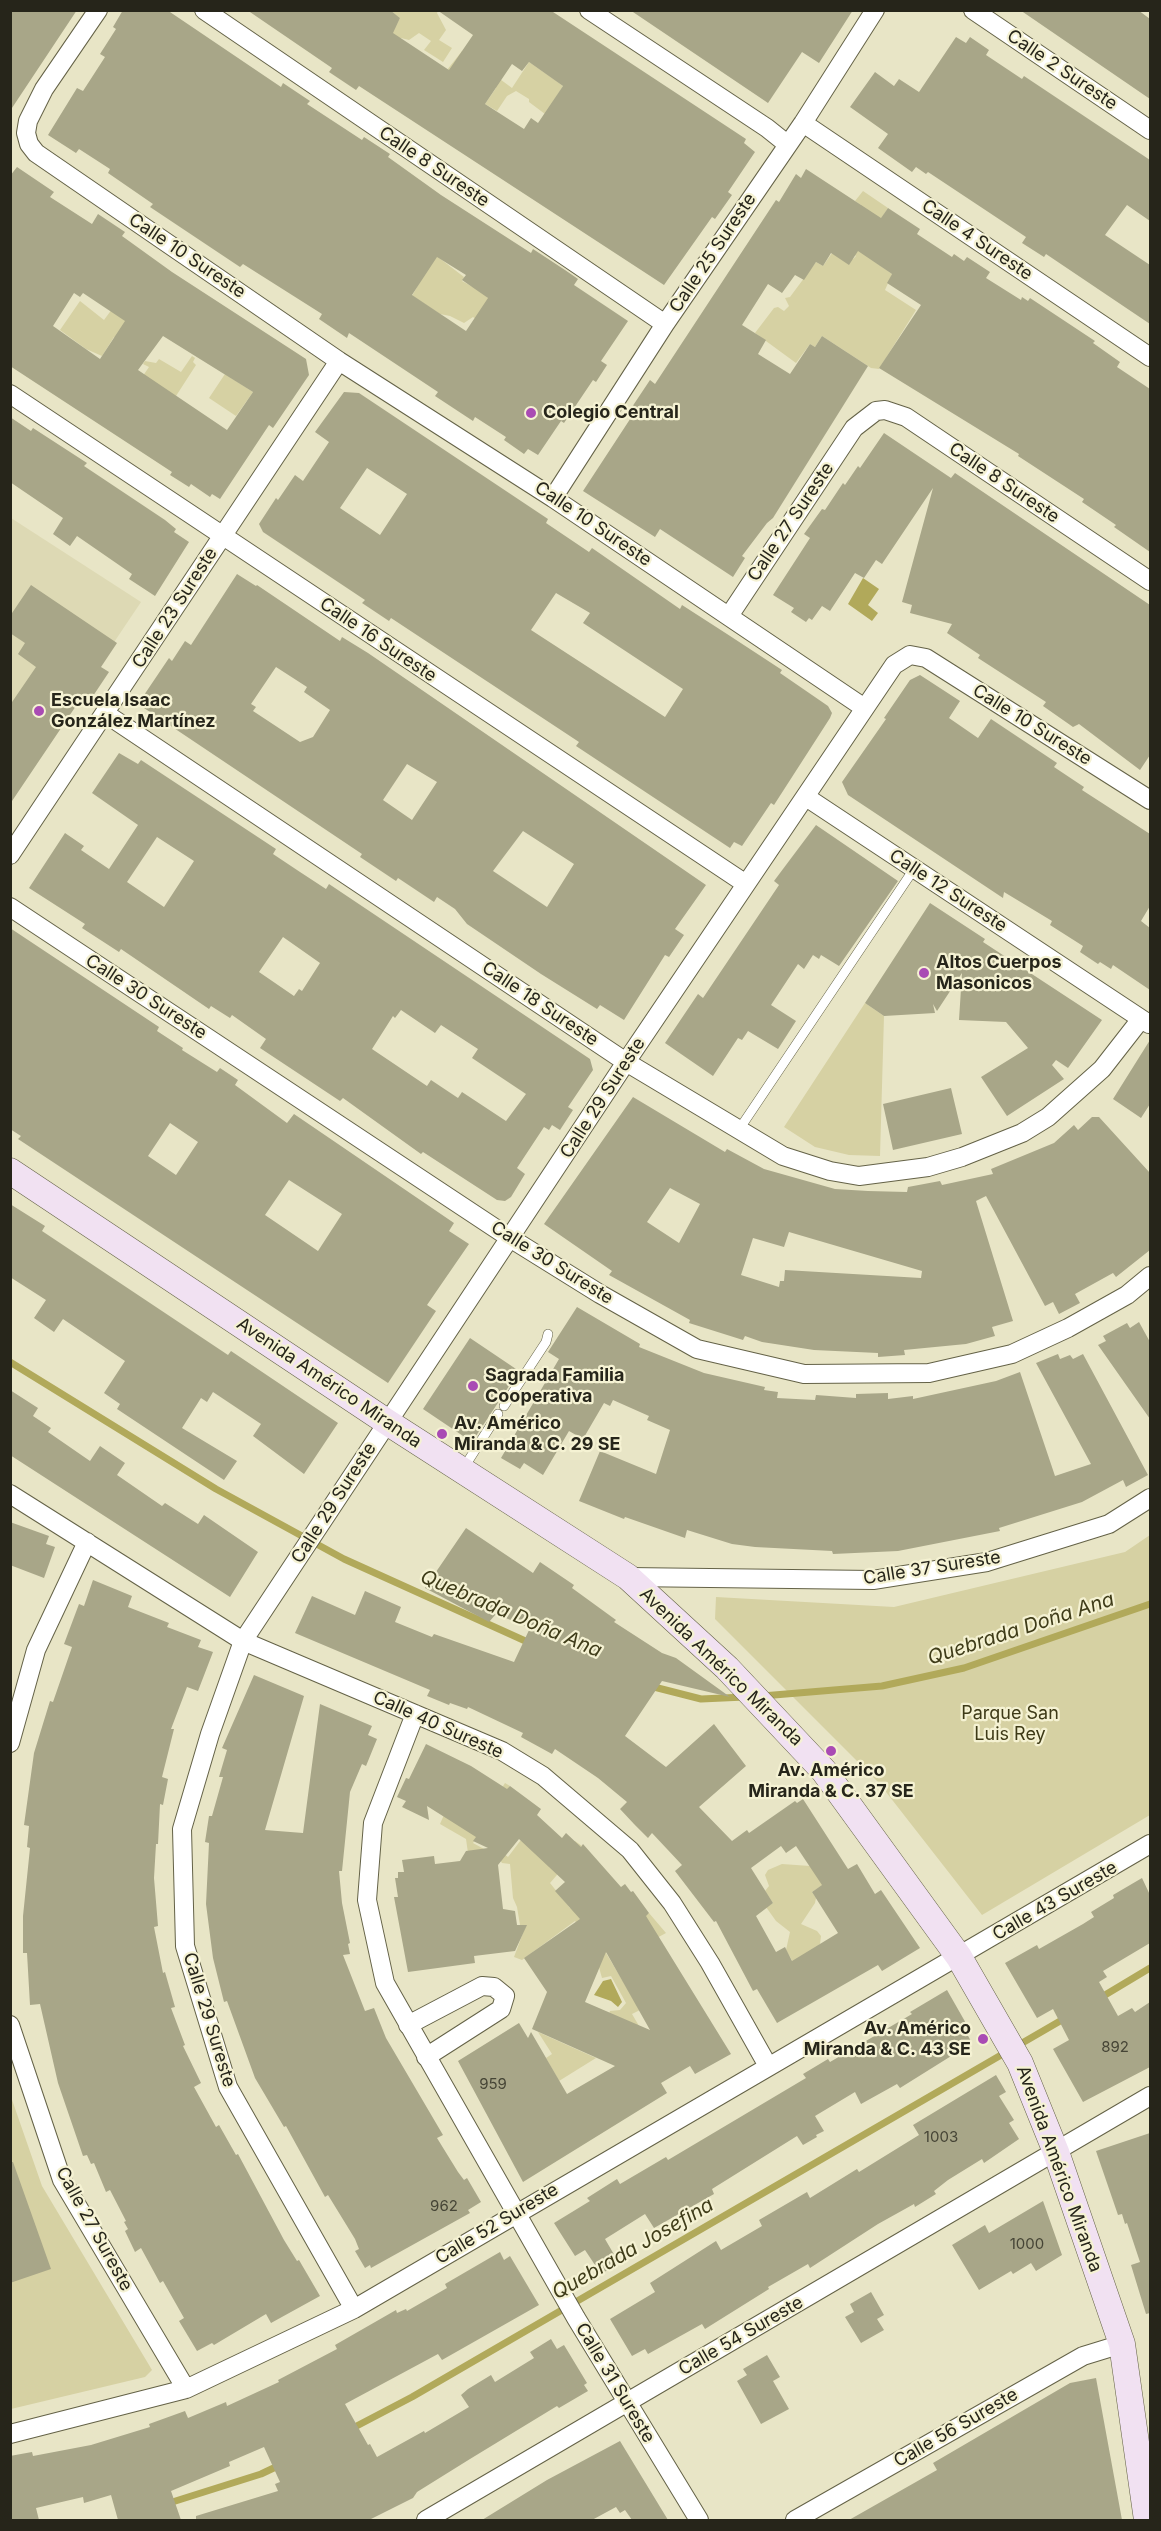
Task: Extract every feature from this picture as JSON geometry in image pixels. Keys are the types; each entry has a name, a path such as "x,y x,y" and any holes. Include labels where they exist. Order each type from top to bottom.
{"street":[{"name":"Calle 10 Sureste","path":"98,10 34,108 28,121 26,133 29,144 36,153 339,361 553,498 863,707 894,664 910,655 919,656 1150,800"},
{"name":"Calle 8 Sureste","path":"204,10 665,324"},
{"path":"589,10 787,144"},
{"name":"Calle 25 Sureste","path":"553,498 665,324 803,123 875,10"},
{"name":"Calle 2 Sureste","path":"973,10 1150,130"},
{"name":"Calle 4 Sureste","path":"803,123 1150,357"},
{"name":"Calle 23 Sureste","path":"10,855 339,361"},
{"name":"Calle 16 Sureste","path":"10,394 746,884"},
{"name":"Calle 8 Sureste","path":"854,428 876,411 894,411 906,417 1150,582"},
{"name":"Calle 27 Sureste","path":"729,615 854,428"},
{"name":"Calle 29 Sureste","path":"354,2309 228,2087 185,1946 182,1829 210,1734 243,1641 626,1062 806,797 863,707"},
{"name":"Calle 18 Sureste","path":"106,714 626,1062 783,1156 830,1171 859,1176 928,1167 995,1145 1022,1133 1048,1117 1102,1069 1146,1022"},
{"name":"Calle 12 Sureste","path":"806,797 1146,1022"},
{"name":"Calle 30 Sureste","path":"10,907 510,1238 600,1294 697,1349 804,1374 928,1373 1012,1354 1068,1328 1127,1296 1150,1276"},
{"name":"Avenida Américo Miranda","path":"10,1171 387,1422 628,1577 727,1668 824,1771 959,1957 1020,2063 1056,2152 1122,2344 1147,2520"},
{"name":"Calle 40 Sureste","path":"10,1494 243,1641 501,1751 543,1776 630,1850 672,1903 710,1963 768,2066"},
{"name":"Calle 37 Sureste","path":"628,1577 873,1580 987,1562 1109,1524 1150,1498"},
{"path":"10,1743 36,1650 87,1542"},
{"name":"Calle 31 Sureste","path":"415,1714 373,1823 367,1900 385,1983 560,2292 699,2520"},
{"name":"Calle 43 Sureste","path":"959,1957 1150,1844"},
{"name":"Calle 52 Sureste","path":"10,2434 186,2389 354,2309 515,2213 959,1957"},
{"path":"408,2025 482,1986 494,1987 505,1996 501,2009 426,2057"},
{"name":"Calle 27 Sureste","path":"10,2025 62,2180 186,2389"},
{"name":"Calle 54 Sureste","path":"426,2520 1150,2096"},
{"name":"Calle 56 Sureste","path":"795,2520 1083,2356 1122,2344"}],"lane":[{"path":"738,1131 914,869"},
{"path":"462,1471 541,1350 548,1334"}],"shaded area":[{"name":"Escuela Isaac González Martínez","path":"11,518 141,602 11,796"},
{"path":"863,578 879,589 868,605 878,613 872,621 848,604"},
{"path":"611,1979 622,2002 618,2007 611,2001 594,1995 603,1981"}],"green space":[{"path":"391,11 438,11 446,30 439,40 452,48 443,62 424,50 431,41 419,33 409,40 401,38 398,43 390,37 400,18"},
{"path":"462,51 512,88 529,62 563,86 553,102 549,117 516,91 507,96 497,111 485,104 496,88 443,75"},
{"path":"863,191 888,208 860,251 892,274 885,290 916,310 879,369 871,368 822,336 815,347 810,344 796,363 755,333 774,308 778,307 784,311 789,306 785,298 790,297 816,262 823,266 832,253 853,259 856,256 829,237 861,205 855,201"},
{"path":"340,256 438,257 464,277 462,281 473,287 476,282 529,354 473,317 464,323 440,314 412,296 421,280"},
{"path":"80,301 104,320 115,305 140,322 127,345 114,337 102,356 86,349 60,330"},
{"path":"192,356 195,358 193,362 196,365 176,396 136,386 149,367 143,364 145,361 156,363 159,359 181,372"},
{"path":"225,374 253,392 236,416 209,398"},
{"path":"865,1003 884,1016 880,1156 849,1155 815,1147 784,1127"},
{"name":"Parque San Luis Rey","path":"1150,1535 1150,1815 982,1915 879,1783 715,1619 716,1597 894,1607 1125,1552"},
{"path":"505,1783 510,1786 473,1843 493,1854 498,1849 508,1857 536,1820 550,1868 575,1841 582,1846 550,1883 570,1908 583,1897 605,1946 649,1913 666,1933 653,1940 647,1929 606,1953 640,2010 632,2014 642,2031 608,2017 610,2011 620,2010 626,2003 611,1976 602,1978 595,1953 596,1948 575,1921 522,1960 514,1957 526,1925 520,1925 513,1898 510,1864 502,1863 498,1857 469,1860 466,1839 440,1824 454,1792 474,1833"},
{"path":"782,1864 810,1866 827,1882 812,1892 816,1898 815,1903 801,1924 817,1931 821,1936 820,1944 797,1969 786,1950 790,1932 776,1921 766,1907 773,1903 765,1891 769,1886 765,1875 768,1870"},
{"path":"538,2032 596,2058 559,2081 546,2058 552,2054"},
{"path":"10,2094 42,2186 152,2370 145,2377 11,2409"}],"building":[{"path":"10,10 77,10 10,111"},
{"path":"123,10 167,10 281,87 283,83 310,101 307,104 362,140 364,137 390,154 388,157 441,195 531,253 533,249 565,270 578,279 574,285 628,321 601,361 607,365 596,382 593,380 564,423 561,421 538,455 528,449 524,454 504,440 506,437 475,417 473,421 435,396 438,392 349,333 347,338 319,319 322,314 243,264 240,267 150,207 153,204 108,173 110,169 79,149 76,153 48,135 77,88 83,91 105,57 100,54 116,29 113,27","holes":["437,257 466,275 462,280 488,298 466,331 412,295"]},
{"path":"247,10 390,10 400,18 393,33 449,70 473,35 437,10 550,10 746,139 744,143 755,152 728,192 732,195 715,219 712,217 664,285 359,86 356,90 329,72 332,68","holes":["529,62 563,86 538,123 531,118 524,129 485,104 512,64 522,71"]},
{"path":"630,10 853,10 819,63 802,52 768,103"},
{"path":"1020,10 1138,10 1150,19 1150,99"},
{"path":"956,37 966,43 970,37 989,50 986,55 1022,79 1024,76 1150,160 1150,221 1127,205 1105,235 1150,265 1150,324 1046,254 1044,257 1022,243 1026,237 928,172 926,174 916,167 912,172 878,148 888,134 850,107 875,72 894,86 899,79 919,92"},
{"path":"17,167 54,192 50,197 92,224 98,214 125,232 122,236 172,272 306,359 309,375 273,428 269,425 220,499 212,494 210,497 191,484 189,487 170,475 172,472 10,366 10,176","holes":["74,293 80,297 83,293 125,321 100,359 53,326","163,336 253,392 227,430 138,370"]},
{"path":"806,169 881,218 888,208 920,229 917,234 952,257 954,254 964,261 967,257 990,272 986,278 1021,300 1022,297 1028,301 1030,298 1095,341 1093,343 1120,362 1117,367 1150,389 1150,552 1082,502 1084,499 1018,456 1019,454 879,368 921,305 887,283 892,274 858,251 849,265 831,253 823,266 816,262 804,280 795,275 782,293 768,284 742,325 766,340 758,354 790,374 810,344 815,347 822,336 868,366 773,518 742,556 745,558 733,577 660,529 655,537 583,491 636,410 632,407 650,380 655,384 776,200 779,202 796,174 801,178"},
{"path":"344,392 359,393 548,519 546,523 589,552 592,548 680,609 682,605 782,670 780,673 828,706 832,713 830,718 774,805 771,803 742,846 734,842 730,848 576,746 579,742 391,618 389,621 362,603 365,600 263,532 259,524 276,498 278,500 295,475 303,481 329,442 315,432","holes":["367,468 407,494 380,535 340,508","556,593 590,613 583,623 683,689 665,717 531,630"]},
{"path":"10,417 31,431 33,428 87,463 84,466 165,520 176,529 174,532 189,542 155,596 129,579 132,574 77,536 70,546 53,534 63,518 10,482"},
{"path":"884,433 951,478 955,473 1150,605 1150,755 1140,770 1079,724 1073,727 1043,706 1046,702 978,658 980,655 947,633 952,624 910,613 912,605 902,602 933,488 882,564 876,560 864,578 855,573 830,611 822,606 812,620 809,618 806,622 791,612 794,608 773,595 810,538 804,534 822,509 825,510 843,483 845,485 858,466 860,468"},
{"path":"237,574 340,641 342,637 368,653 706,885 675,929 684,935 669,957 665,955 624,1020 600,1005 597,1009 541,974 467,924 455,909 437,897 434,902 398,878 396,881 360,857 362,854 144,708 140,701 169,658 172,661 185,641 191,645","holes":["276,667 307,687 304,692 330,710 313,737 300,742 253,711 256,707 251,704","407,764 437,782 412,820 383,800","523,831 574,864 547,907 493,871"]},
{"path":"31,585 117,643 101,667 109,672 89,702 82,697 10,804 10,705 36,667 18,654 25,643 10,633 10,616"},
{"path":"920,675 960,701 949,718 978,738 991,719 1057,763 1054,767 1084,787 1082,790 1150,834 1150,906 1141,921 1150,928 1150,990 1113,965 1111,969 1100,962 1098,964 1080,952 1083,946 1050,925 1052,921 1004,892 1003,898 848,795 842,782 910,680"},
{"path":"119,753 138,764 141,760 276,849 273,854 300,872 326,889 329,884 590,1059 593,1070 568,1107 573,1110 560,1130 552,1125 549,1130 544,1127 517,1168 525,1174 511,1197 505,1201 497,1200 423,1152 421,1154 343,1098 340,1101 260,1048 266,1039 232,1015 230,1018 211,1006 209,1009 121,949 119,952 82,928 85,924 29,888 65,833 84,846 81,850 109,869 138,825 92,793","holes":["157,837 194,861 164,907 127,882","283,937 320,963 302,991 299,989 294,996 259,972","401,1010 435,1033 441,1025 478,1049 472,1058 526,1094 506,1121 462,1092 458,1098 431,1080 427,1086 372,1049 393,1016 395,1018"]},
{"path":"816,825 898,881 839,966 821,955 819,959 813,955 804,969 798,964 771,1005 796,1021 778,1049 748,1031 742,1040 738,1038 713,1076 665,1043 698,994 703,998 779,885 774,881"},
{"path":"930,903 985,939 983,942 1102,1020 1068,1068 1056,1060 1052,1065 1064,1079 1007,1116 981,1077 1028,1048 1006,1022 959,1020 962,973 937,1011 933,1004 935,1013 884,1016 865,1003"},
{"path":"10,928 159,1027 157,1031 183,1048 182,1050 217,1072 220,1068 238,1080 235,1085 287,1123 294,1114 454,1223 449,1231 469,1244 427,1305 436,1311 388,1383 18,1139 21,1136 10,1129","holes":["170,1123 198,1142 176,1175 148,1156","289,1180 342,1214 318,1251 265,1215"]},
{"path":"1150,1040 1150,1104 1141,1118 1113,1099"},
{"path":"951,1088 962,1134 893,1150 883,1104"},
{"path":"633,1097 725,1152 727,1149 764,1169 835,1189 907,1192 908,1187 940,1181 942,1185 993,1174 991,1169 1054,1143 1074,1125 1078,1130 1092,1117 1099,1117 1150,1173 1150,1250 1116,1277 1113,1273 1075,1294 1080,1303 1059,1314 1053,1302 1045,1306 986,1196 976,1201 1013,1321 992,1327 995,1336 966,1344 904,1350 905,1355 878,1357 878,1353 814,1350 762,1342 745,1336 743,1340 689,1323 690,1320 609,1275 612,1271 544,1224","holes":["670,1188 700,1204 679,1243 647,1222","789,1232 922,1271 921,1278 785,1270 784,1281 780,1281 779,1287 741,1275 753,1238 784,1247"]},
{"path":"10,1204 45,1226 42,1231 228,1355 231,1351 338,1423 304,1474 253,1436 261,1424 213,1392 207,1402 201,1398 182,1428 237,1461 224,1480 117,1409 120,1404 104,1393 125,1361 63,1319 54,1332 34,1318 46,1300 10,1277"},
{"path":"577,1307 640,1344 639,1347 704,1373 765,1387 764,1390 778,1392 777,1398 815,1400 816,1395 856,1398 856,1394 888,1393 888,1399 913,1396 913,1399 996,1381 1020,1372 1055,1476 1091,1464 1036,1363 1058,1354 1060,1359 1070,1355 1073,1359 1083,1354 1148,1475 1126,1487 1123,1480 1082,1502 999,1528 1000,1531 898,1551 833,1554 832,1551 755,1547 732,1544 687,1530 685,1538 625,1517 624,1519 579,1501 600,1451 656,1474 670,1430 647,1420 649,1416 613,1400 610,1406 604,1403 583,1439 569,1431 543,1475 524,1463 520,1469 501,1458 559,1359 548,1352"},
{"path":"1139,1322 1150,1342 1150,1419 1098,1345 1106,1341 1103,1336 1127,1323 1130,1328"},
{"name":"Sagrada Familia Cooperativa","path":"470,1338 519,1371 472,1442 423,1409"},
{"path":"10,1390 38,1408 33,1416 51,1428 48,1432 90,1461 100,1446 125,1463 117,1475 162,1506 165,1503 198,1524 204,1515 258,1552 230,1597 10,1455"},
{"path":"10,1522 49,1536 46,1544 55,1547 44,1578 10,1565"},
{"path":"466,1528 533,1573 540,1562 574,1585 572,1588 616,1620 614,1622 662,1653 676,1658 730,1697 662,1681 625,1736 666,1767 714,1724 746,1766 699,1807 732,1841 747,1830 749,1833 795,1801 797,1803 803,1799 848,1869 857,1864 875,1894 881,1890 920,1948 882,1971 878,1965 777,2023 757,1989 753,1991 716,1921 714,1922 675,1871 682,1865 652,1833 648,1838 634,1824 620,1809 627,1802 598,1778 555,1749 552,1754 521,1737 523,1733 468,1707 467,1709 450,1703 449,1705 427,1696 430,1690 295,1633 312,1596 355,1615 365,1591 401,1607 395,1622 432,1637 434,1634 514,1662 530,1628 496,1614 489,1622 425,1588","holes":["781,1846 786,1853 796,1846 822,1885 812,1892 838,1933 792,1961 785,1947 776,1952 756,1916 773,1903 751,1868"]},
{"path":"93,1580 132,1596 128,1607 169,1623 167,1627 201,1640 198,1647 213,1652 198,1691 187,1687 171,1729 174,1729 162,1777 168,1779 163,1805 160,1804 158,1844 156,1844 154,1878 158,1926 154,1927 163,1973 165,1972 175,2007 171,2008 185,2045 183,2046 201,2083 194,2087 216,2127 219,2125 236,2155 238,2154 284,2240 297,2261 299,2260 320,2296 271,2323 266,2314 214,2345 212,2343 197,2351 179,2321 184,2318 163,2281 160,2283 141,2248 135,2252 125,2231 128,2229 124,2222 126,2221 110,2190 106,2192 94,2163 91,2164 87,2155 83,2156 58,2083 40,2004 30,2005 27,1953 23,1953 23,1916 30,1848 27,1847 29,1826 24,1825 34,1753 50,1701 53,1702 72,1647 64,1644 79,1604 84,1606"},
{"path":"254,1675 304,1696 265,1830 303,1833 320,1704 372,1726 368,1735 377,1739 366,1766 362,1764 350,1792 342,1871 339,1871 342,1903 350,1943 348,1944 350,1954 343,1955 365,2011 374,2008 386,2038 443,2135 437,2138 464,2180 467,2178 481,2202 468,2210 470,2213 371,2268 370,2265 365,2268 355,2251 359,2249 355,2239 328,2195 325,2197 286,2126 284,2127 255,2078 227,2001 224,2002 213,1958 206,1904 209,1843 205,1842 209,1816 212,1816 223,1777 219,1777 227,1750 222,1748"},
{"path":"426,1744 471,1766 507,1789 510,1786 541,1809 537,1815 562,1838 566,1833 581,1847 583,1844 621,1887 625,1884 631,1892 633,1891 649,1913 646,1916 731,2054 695,2074 690,2066 661,2083 667,2093 523,2182 458,2061 519,2023 528,2038 531,2032 567,2094 615,2066 532,2029 547,1992 524,1958 580,1919 555,1891 565,1882 519,1839 498,1865 503,1909 515,1911 517,1925 527,1925 515,1951 474,1956 475,1963 408,1972 394,1897 398,1897 395,1878 398,1878 398,1872 404,1872 402,1860 434,1856 435,1864 460,1861 466,1851 488,1848 473,1841 476,1837 427,1806 429,1820 402,1807 406,1801 397,1797 406,1778 409,1779","holes":["606,1952 650,2030 585,2002"]},
{"path":"1142,1878 1150,1895 1150,1943 1103,1971 1107,1977 1099,1982 1118,2016 1132,2008 1135,2012 1150,2002 1150,2067 1083,2102 1053,2049 1069,2040 1053,2009 1037,2018 1005,1963 1037,1945 1039,1949 1083,1924 1094,1917 1091,1912 1114,1898 1113,1895"},
{"path":"947,1990 971,2032 967,2034 972,2043 900,2088 897,2084 861,2104 855,2092 815,2116 824,2131 816,2135 817,2137 803,2145 797,2136 712,2189 714,2194 654,2228 645,2214 605,2239 619,2263 601,2274 585,2250 575,2256 554,2223 590,2201 587,2198 617,2179 620,2184 666,2157 668,2160 806,2078 803,2074 828,2059 830,2062 912,2014 910,2012"},
{"path":"996,2075 1006,2092 999,2096 1014,2120 1009,2123 1019,2139 984,2163 982,2159 948,2180 934,2191 936,2194 915,2207 914,2204 878,2224 810,2268 808,2264 768,2287 769,2289 705,2329 702,2324 648,2354 645,2349 632,2356 610,2319 655,2292 650,2283 716,2241 721,2250 762,2226 759,2220 807,2192 810,2198 857,2169 859,2172 919,2135 913,2125"},
{"path":"1150,2133 1150,2313 1146,2314 1131,2265 1140,2262 1127,2223 1125,2224 1122,2214 1118,2215 1096,2151"},
{"path":"10,2162 13,2162 51,2269 10,2283"},
{"path":"1043,2201 1062,2255 1036,2271 1031,2263 1013,2274 1011,2271 979,2290 952,2245 985,2225 989,2233"},
{"path":"500,2252 504,2260 510,2256 539,2305 442,2360 438,2354 345,2404 368,2445 370,2444 377,2457 424,2431 425,2433 469,2407 461,2395 468,2389 491,2375 495,2382 534,2358 530,2352 551,2339 557,2349 564,2345 587,2383 584,2385 588,2391 559,2408 557,2406 470,2459 417,2492 413,2498 369,2520 196,2520 196,2516 278,2491 275,2484 280,2482 264,2447 229,2462 230,2466 171,2491 181,2520 118,2520 111,2495 84,2503 83,2497 36,2508 39,2520 10,2520 10,2456 32,2452 33,2456 91,2445 150,2427 149,2424 185,2411 188,2418 226,2402 227,2406 279,2382 278,2380 337,2349 335,2345 396,2310 397,2313 406,2309 407,2311 447,2288 445,2284"},
{"path":"871,2292 884,2315 877,2319 884,2330 861,2343 845,2317 854,2312 850,2304"},
{"path":"767,2355 780,2377 773,2381 789,2409 761,2424 737,2381 747,2375 743,2369"},
{"path":"1096,2378 1122,2520 849,2520 937,2470 933,2463 1070,2383"},
{"path":"620,2441 668,2520 632,2520 625,2510 620,2513 616,2507 592,2520 482,2520 547,2480"}],"waterway":[{"name":"Quebrada Doña Ana","path":"10,1362 216,1489 344,1559 532,1644"},
{"name":"Quebrada Doña Ana","path":"762,1696 882,1686 964,1668 1150,1604"},
{"name":"Quebrada Doña Ana","path":"650,1686 701,1699 745,1697"},
{"name":"Quebrada Josefina","path":"1100,1998 1150,1968"},
{"name":"Quebrada Josefina","path":"1017,2046 1067,2017"},
{"name":"Quebrada Josefina","path":"349,2430 412,2397 1008,2051"},
{"name":"Quebrada Josefina","path":"166,2504 261,2474 280,2465"}],"place":[{"name":"Colegio Central","path":"531,413"},
{"name":"Escuela Isaac González Martínez","path":"39,711"},
{"name":"Altos Cuerpos Masonicos","path":"924,973"},
{"name":"Sagrada Familia Cooperativa","path":"473,1386"},
{"name":"Av. Américo Miranda & C. 29 SE","path":"442,1434"},
{"name":"Av. Américo Miranda & C. 37 SE","path":"831,1751"},
{"name":"Av. Américo Miranda & C. 43 SE","path":"983,2039"}]}
